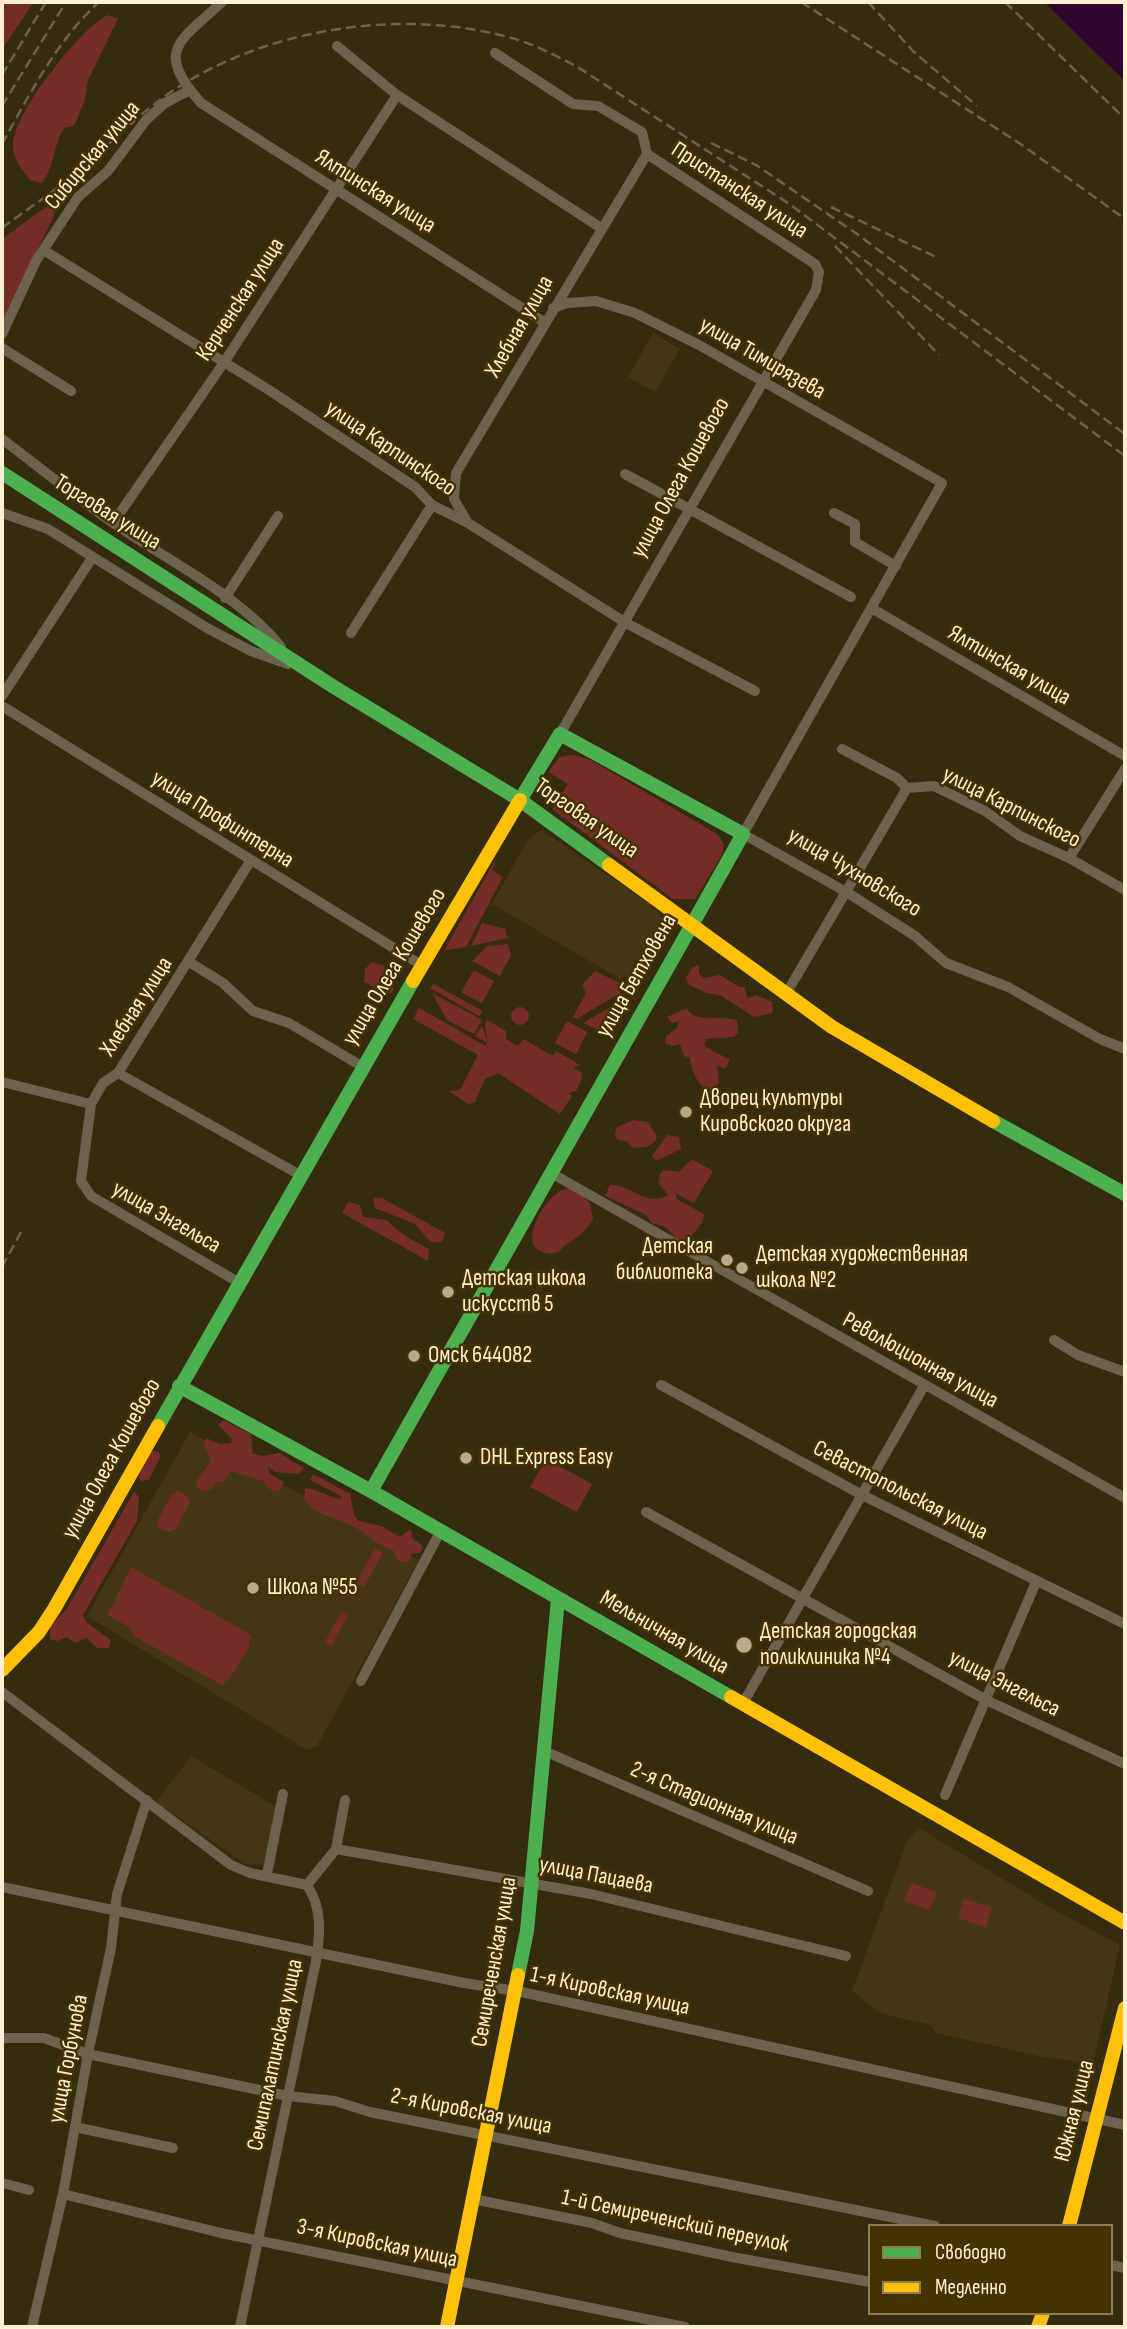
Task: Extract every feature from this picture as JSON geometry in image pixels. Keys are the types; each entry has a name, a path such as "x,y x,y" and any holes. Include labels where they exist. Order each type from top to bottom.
{"main road":[{"name":"Торговая улица","path":"2,474 325,681 520,800 693,923 786,994 873,1053 1047,1153 1125,1194"},
{"name":"улица Чухновского","path":"560,734 743,834"},
{"name":"улица Олега Кошевого","path":"2,1670 30,1642 54,1609 238,1282 560,734"},
{"name":"улица Бетховена","path":"370,1491 743,834"},
{"name":"Мельничная улица","path":"179,1386 370,1491 1125,1923"},
{"name":"Семиреченская улица","path":"447,2327 517,1991 533,1883 558,1599"},
{"name":"Южная улица","path":"1070,2224 1125,2008"}],"street":[{"path":"190,90 177,65 177,43 222,2"},
{"path":"337,46 397,95 601,228"},
{"name":"Пристанская улица","path":"495,53 573,104 598,106 642,132 648,154 815,264 819,281"},
{"name":"Ялтинская улица","path":"190,90 214,113 544,322"},
{"name":"Сибирская улица","path":"2,334 36,261 78,197 108,171 146,120 165,103 190,90"},
{"name":"Керченская улица","path":"113,523 223,364 397,95"},
{"name":"Хлебная улица","path":"468,523 454,499 456,473 544,322 648,154"},
{"name":"улица Карпинского","path":"45,251 223,364 269,390 415,487 432,505 468,523 626,622 755,691"},
{"name":"улица Олега Кошевого","path":"560,734 819,281"},
{"name":"улица Тимирязева","path":"553,308 580,300 609,303 670,329 942,483"},
{"path":"2,348 71,391"},
{"path":"2,439 34,467 225,598 268,631 289,657"},
{"path":"625,474 851,597"},
{"name":"улица Бетховена","path":"743,834 873,609 942,483"},
{"path":"351,632 432,505"},
{"path":"2,513 48,529 230,640 325,681"},
{"path":"834,513 855,524 855,542 896,566"},
{"path":"225,598 278,516"},
{"path":"2,696 92,558"},
{"name":"Ялтинская улица","path":"873,609 1125,756"},
{"name":"улица Профинтерна","path":"2,706 423,966"},
{"name":"улица Карпинского","path":"842,750 897,778 907,788 934,786 985,811 1020,835 1069,858 1125,890"},
{"path":"1069,858 1125,769"},
{"path":"786,994 848,893 907,788"},
{"name":"улица Чухновского","path":"743,834 848,893 915,936 946,963 1009,987 1100,1039 1125,1049"},
{"name":"Хлебная улица","path":"91,1104 103,1083 118,1073 251,860"},
{"path":"189,962 223,983 253,1011 289,1023 363,1067"},
{"path":"118,1073 300,1175"},
{"path":"2,1082 91,1104"},
{"name":"улица Энгельса","path":"91,1104 82,1181 91,1196 238,1282"},
{"name":"Революционная улица","path":"551,1173 1125,1498"},
{"path":"1054,1340 1078,1355 1125,1372"},
{"name":"Севастопольская улица","path":"660,1384 862,1495 1125,1624"},
{"path":"743,1704 924,1386"},
{"name":"улица Энгельса","path":"646,1512 988,1701 1125,1764"},
{"path":"361,1681 440,1531"},
{"path":"945,1795 988,1701 1035,1582"},
{"path":"2,1692 231,1865 250,1873 267,1874 307,1885 336,1849 345,1801"},
{"name":"2-я Стадионная улица","path":"544,1751 868,1891"},
{"path":"267,1874 283,1794"},
{"name":"улица Горбунова","path":"32,2327 63,2194 88,2054 104,1984 120,1882 130,1860 147,1800"},
{"name":"улица Пацаева","path":"336,1849 533,1883 667,1910 846,1956"},
{"name":"Семипалатинская улица","path":"240,2327 317,1951 318,1905 307,1885"},
{"name":"1-я Кировская улица","path":"2,1887 115,1913 317,1951 464,1983 517,1991 1125,2125"},
{"name":"2-я Кировская улица","path":"2,2038 44,2038 88,2054 288,2096 335,2101 370,2112 925,2224"},
{"path":"75,2127 173,2148"},
{"path":"2,2183 29,2190"},
{"name":"3-я Кировская улица","path":"63,2194 221,2233 685,2327"},
{"name":"1-й Семиреченский переулок","path":"473,2199 592,2223 620,2233 732,2257 868,2282"}],"shaded area":[{"path":"2,2 34,2 2,49"},
{"path":"1044,2 1125,2 1125,81"},
{"path":"108,15 118,19 88,80 85,100 74,126 64,128 42,183 30,180 18,164 13,151 15,132 23,114 66,53 96,23"},
{"path":"57,203 53,218 2,324 2,239 43,209"},
{"path":"653,333 680,349 655,392 628,377"},
{"path":"573,755 589,759 717,834 724,844 722,855 695,899 673,899 552,809 568,784 548,772 560,757"},
{"path":"541,830 651,905 668,924 666,942 637,984 624,975 620,979 492,904 527,841"},
{"path":"498,855 492,870 503,877 466,947 445,949"},
{"path":"482,923 505,929 508,938 471,946"},
{"path":"508,944 511,955 500,976 472,961 488,946"},
{"path":"372,962 385,966 383,978 394,989 391,993 385,993 364,982 365,969"},
{"path":"699,965 699,974 704,978 720,975 739,987 745,987 747,998 757,995 772,1002 773,1013 754,1017 720,995 706,993 688,984 686,977 693,967"},
{"path":"474,970 494,981 482,1003 461,992"},
{"path":"595,971 621,984 625,990 577,1019 573,1017 586,993 582,985"},
{"path":"433,984 483,1011 479,1016 430,988"},
{"path":"432,993 482,1020 474,1034 447,1020"},
{"path":"628,997 630,1002 606,1033 583,1023"},
{"path":"520,1007 526,1010 529,1016 526,1022 520,1025 514,1022 511,1016 514,1010"},
{"path":"419,1008 486,1046 487,1043 475,1036 482,1026 488,1043 485,1026 487,1020 506,1031 506,1039 518,1046 524,1039 553,1056 556,1051 580,1065 573,1068 581,1072 582,1079 576,1091 568,1093 572,1096 560,1114 498,1073 485,1079 475,1102 469,1104 448,1091 460,1090 478,1055 413,1019"},
{"path":"687,1008 694,1016 737,1020 738,1033 734,1037 706,1039 704,1046 730,1060 725,1069 717,1065 719,1082 715,1089 707,1090 700,1083 690,1058 684,1056 680,1044 672,1046 665,1043 666,1036 677,1028 679,1021 672,1023 667,1017"},
{"path":"567,1021 587,1032 576,1054 555,1043"},
{"path":"633,1120 648,1122 657,1136 655,1142 646,1147 632,1148 628,1142 618,1140 615,1135 616,1128"},
{"path":"667,1135 679,1137 681,1149 657,1161 652,1156"},
{"path":"692,1159 713,1171 694,1203 675,1193 678,1200 704,1214 703,1221 688,1241 678,1240 665,1227 652,1223 646,1215 605,1196 610,1185 617,1185 653,1199 668,1195 658,1182 661,1172 679,1172"},
{"path":"573,1187 590,1203 593,1219 584,1231 558,1252 542,1252 535,1247 532,1240 539,1214 558,1193"},
{"path":"373,1198 382,1198 445,1233 442,1242 430,1242 415,1224 375,1208"},
{"path":"348,1202 360,1205 363,1217 387,1220 401,1233 429,1249 428,1261 342,1213"},
{"path":"223,1420 251,1434 253,1454 264,1456 279,1453 304,1468 299,1474 275,1472 268,1467 270,1474 284,1482 279,1492 267,1488 263,1481 234,1472 230,1472 222,1482 216,1482 212,1489 200,1491 196,1484 211,1459 204,1445 206,1438 220,1444 231,1443 232,1439 218,1425"},
{"name":"Школа №55","path":"190,1432 419,1560 317,1746 307,1750 87,1616"},
{"path":"152,1451 159,1452 160,1457 149,1480 141,1481 140,1467"},
{"path":"546,1459 592,1484 577,1512 530,1487"},
{"path":"313,1474 350,1494 354,1515 359,1521 381,1526 400,1537 411,1529 412,1538 423,1546 420,1553 412,1554 409,1562 398,1561 393,1550 351,1525 309,1505 304,1499 305,1488 341,1499 341,1496 310,1480"},
{"path":"178,1491 188,1497 190,1502 176,1529 169,1532 158,1527 157,1522 171,1495"},
{"path":"134,1492 139,1497 137,1521 83,1615 86,1622 111,1640 109,1648 97,1648 86,1638 76,1643 66,1637 58,1641 50,1639 50,1627 66,1610"},
{"path":"375,1548 383,1552 364,1587 356,1583"},
{"path":"131,1567 251,1635 248,1649 222,1685 134,1636 129,1627 108,1615"},
{"path":"341,1612 348,1616 331,1646 325,1642"},
{"path":"191,1756 277,1807 266,1863 247,1865 156,1802"},
{"path":"919,1828 1049,1907 1120,1945 1093,2064 1043,2057 936,2033 931,2025 880,2013 852,1991 908,1839"},
{"path":"911,1883 937,1892 930,1910 904,1901"},
{"path":"964,1899 992,1907 986,1927 958,1918"}],"railway":[{"path":"2,75 46,2"},
{"path":"2,106 66,2"},
{"path":"2,144 57,50 99,2"},
{"path":"801,2 1022,145 1125,219"},
{"path":"868,2 914,52 977,106"},
{"path":"1005,2 1125,119"},
{"path":"2,228 75,174 170,93 221,64 260,48 300,36 384,24 427,24 508,37 576,66 791,205 1125,456"},
{"path":"711,143 756,165 857,234 1125,434"},
{"path":"831,207 936,257"},
{"path":"835,246 939,355"},
{"path":"2,1267 21,1232"}],"traffic: fast":[{"path":"2,473 334,687 520,800 609,865"},
{"path":"520,800 560,734 743,834 693,923"},
{"path":"371,1491 693,923"},
{"path":"158,1426 413,981"},
{"path":"993,1121 1125,1194"},
{"path":"179,1386 371,1491 731,1697"},
{"path":"518,1975 527,1931 558,1599"}],"traffic: slow":[{"path":"413,981 520,800"},
{"path":"609,865 832,1027 993,1121"},
{"path":"2,1670 39,1632 54,1609 158,1426"},
{"path":"731,1697 1125,1923"},
{"path":"447,2327 518,1975"},
{"path":"1070,2224 1125,2008"},
{"path":"1038,2327 1042,2315"}],"place":[{"name":"Дворец культуры Кировского округа","path":"686,1112"},
{"name":"Детская библиотека","path":"727,1260"},
{"name":"Детская художественная школа №2","path":"742,1268"},
{"name":"Детская школа искусств 5","path":"448,1292"},
{"name":"Омск 644082","path":"414,1356"},
{"name":"DHL Express Easy","path":"466,1458"},
{"name":"Школа №55","path":"253,1588"},
{"name":"Детская городская поликлиника №4","path":"744,1645"}]}
